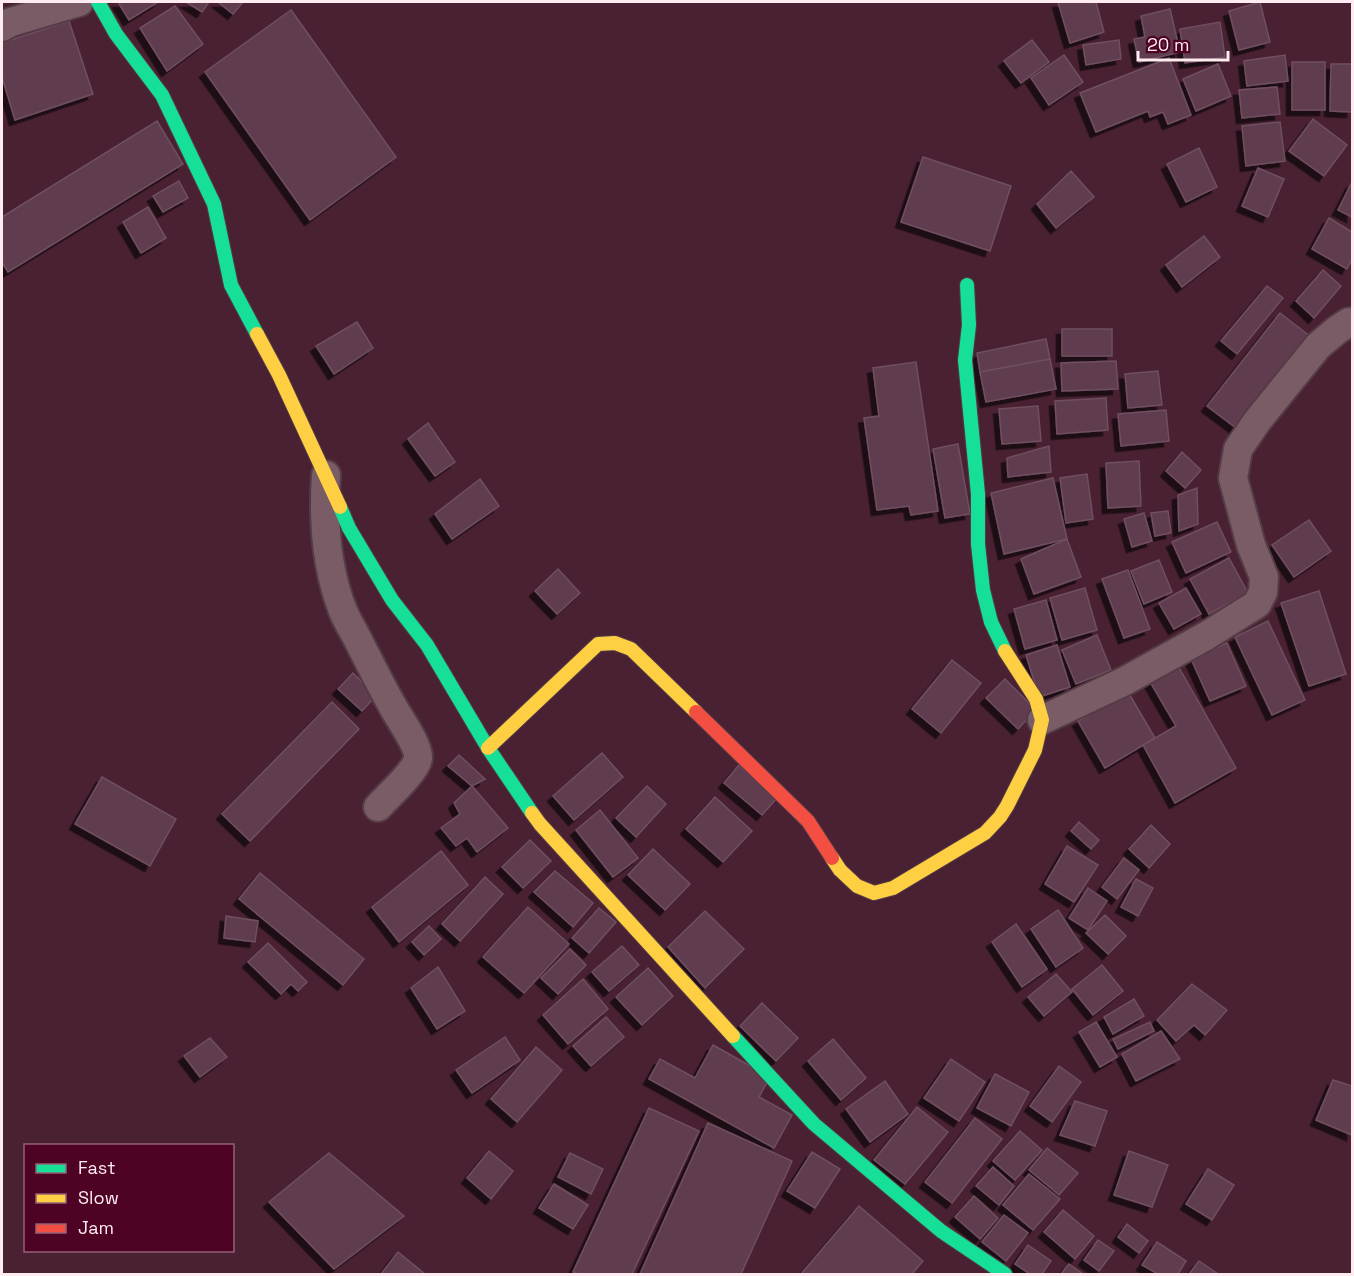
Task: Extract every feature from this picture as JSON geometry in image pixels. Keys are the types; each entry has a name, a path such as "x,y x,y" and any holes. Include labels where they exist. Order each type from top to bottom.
{"street":[{"path":"2,27 11,22 79,2"},
{"path":"98,2 116,34 162,95 214,204 231,285 279,375 349,528 392,600 427,645 488,748 540,824 814,1124 941,1231 1005,1275"},
{"path":"488,748 598,644 609,641 619,642 631,648 808,820 833,860 857,886 873,893 893,888 992,827 1006,806 1035,750 1042,720 1036,699 1005,651 991,622 983,590 978,544 978,494 965,360 969,325 967,285"},
{"path":"1042,720 1133,676 1206,636 1257,604 1263,592 1264,577 1251,545 1233,478 1238,449 1258,420 1318,346 1337,330 1353,322"},
{"path":"326,475 324,520 333,578 343,611 417,750 418,756 415,767 378,807"}],"building":[{"path":"118,2 158,2 129,20"},
{"path":"186,2 209,2 202,12"},
{"path":"218,2 243,2 233,14"},
{"path":"1058,2 1096,2 1104,32 1070,43"},
{"path":"1260,2 1270,42 1239,50 1229,11"},
{"path":"175,6 203,44 167,71 140,28"},
{"path":"1170,9 1180,52 1139,62 1134,39 1145,37 1141,16"},
{"path":"291,10 396,157 310,220 205,72"},
{"path":"69,21 93,94 15,120 2,77 2,43"},
{"path":"1220,22 1225,57 1185,63 1180,29"},
{"path":"1032,40 1049,62 1021,83 1004,61"},
{"path":"1119,40 1121,59 1086,65 1083,45"},
{"path":"1064,55 1083,82 1049,105 1031,78"},
{"path":"1285,55 1288,81 1247,86 1244,61"},
{"path":"1169,58 1191,115 1168,124 1163,112 1150,117 1148,111 1096,132 1080,93"},
{"path":"1292,62 1325,62 1325,110 1292,110"},
{"path":"1218,64 1231,96 1196,111 1183,79"},
{"path":"1331,64 1352,64 1352,112 1330,111"},
{"path":"1277,87 1280,114 1242,118 1239,90"},
{"path":"1313,119 1347,145 1324,176 1289,151"},
{"path":"157,121 183,164 8,272 2,262 2,217"},
{"path":"1280,122 1285,161 1246,166 1242,126"},
{"path":"1199,148 1217,187 1186,202 1167,164"},
{"path":"923,157 1011,186 990,251 901,222"},
{"path":"1258,168 1284,179 1268,217 1242,206"},
{"path":"1071,171 1094,197 1056,228 1037,204"},
{"path":"179,181 188,198 163,212 153,196"},
{"path":"1352,182 1352,217 1338,210"},
{"path":"148,207 166,238 141,253 123,222"},
{"path":"1329,218 1352,232 1352,259 1347,269 1312,249"},
{"path":"1204,236 1220,257 1182,287 1166,265"},
{"path":"1323,270 1341,286 1314,318 1296,301"},
{"path":"1267,286 1283,298 1237,354 1221,341"},
{"path":"1280,313 1312,338 1240,431 1207,406"},
{"path":"357,322 373,348 334,374 316,346"},
{"path":"1062,329 1112,329 1112,356 1062,356"},
{"path":"1046,339 1050,359 980,372 977,353"},
{"path":"1050,359 1056,389 986,402 980,372"},
{"path":"1116,361 1118,389 1062,391 1061,363"},
{"path":"916,362 938,511 911,515 909,506 877,510 864,418 879,416 873,368"},
{"path":"1158,371 1162,405 1128,408 1125,374"},
{"path":"1106,398 1108,430 1057,434 1055,401"},
{"path":"1038,406 1041,441 1002,444 999,409"},
{"path":"1166,410 1169,441 1121,446 1118,414"},
{"path":"428,423 455,462 435,476 408,439"},
{"path":"958,444 970,514 945,518 933,449"},
{"path":"1049,446 1051,472 1008,477 1007,458"},
{"path":"1182,452 1201,470 1185,488 1166,471"},
{"path":"1139,461 1141,506 1108,508 1106,463"},
{"path":"1087,474 1093,519 1066,523 1060,478"},
{"path":"1053,478 1067,539 1004,554 991,493"},
{"path":"480,479 499,506 452,539 435,514"},
{"path":"1197,488 1198,524 1179,531 1178,495"},
{"path":"1168,511 1171,533 1155,536 1151,513"},
{"path":"1144,513 1152,541 1132,547 1124,519"},
{"path":"1309,520 1331,551 1294,577 1272,545"},
{"path":"1217,522 1231,552 1186,573 1172,542"},
{"path":"1067,539 1081,577 1034,594 1021,559"},
{"path":"1229,558 1248,593 1209,614 1190,579"},
{"path":"1159,560 1172,592 1144,604 1131,571"},
{"path":"558,569 580,593 557,614 535,591"},
{"path":"1128,570 1150,629 1124,638 1102,579"},
{"path":"1085,588 1097,630 1062,640 1050,598"},
{"path":"1186,588 1201,614 1174,629 1159,603"},
{"path":"1319,591 1346,674 1309,686 1281,603"},
{"path":"1046,600 1057,640 1025,649 1014,609"},
{"path":"1268,621 1305,700 1272,715 1235,637"},
{"path":"1097,635 1111,670 1076,684 1062,650"},
{"path":"1227,643 1246,686 1210,701 1191,659"},
{"path":"1057,645 1070,687 1039,697 1026,655"},
{"path":"952,660 981,683 941,733 912,709"},
{"path":"1177,664 1236,768 1175,803 1143,745 1176,726 1149,680"},
{"path":"353,673 376,696 362,711 338,689"},
{"path":"1005,679 1036,710 1018,729 986,698"},
{"path":"1128,692 1155,738 1105,768 1078,721"},
{"path":"332,702 359,729 250,841 222,814"},
{"path":"602,753 623,777 574,820 553,796"},
{"path":"459,755 485,779 472,786 448,766"},
{"path":"739,765 777,798 762,815 724,783"},
{"path":"102,777 176,819 150,866 75,824"},
{"path":"472,786 508,828 477,852 467,838 456,846 441,828 460,814 454,803"},
{"path":"647,786 666,804 636,837 616,818"},
{"path":"715,797 752,831 723,862 686,829"},
{"path":"600,810 638,858 613,877 576,830"},
{"path":"1079,822 1099,840 1091,849 1071,831"},
{"path":"1151,825 1170,844 1149,868 1129,849"},
{"path":"530,840 551,861 523,888 502,867"},
{"path":"1067,846 1098,865 1074,902 1045,884"},
{"path":"653,849 690,884 665,910 628,875"},
{"path":"441,851 468,885 399,942 372,907"},
{"path":"1124,858 1139,870 1117,899 1102,887"},
{"path":"555,871 593,903 573,927 534,892"},
{"path":"260,873 364,959 343,985 239,899"},
{"path":"485,877 503,894 460,941 442,924"},
{"path":"1136,879 1153,888 1138,916 1121,907"},
{"path":"1088,888 1107,901 1088,930 1069,918"},
{"path":"528,907 569,944 524,993 483,957"},
{"path":"599,908 616,922 589,953 572,938"},
{"path":"1058,910 1083,948 1056,967 1031,929"},
{"path":"705,911 744,949 705,988 668,947"},
{"path":"1105,915 1126,936 1108,954 1086,933"},
{"path":"226,916 258,921 255,942 224,938"},
{"path":"1016,924 1047,969 1022,987 992,942"},
{"path":"429,926 441,939 424,955 412,942"},
{"path":"268,943 307,982 298,991 291,984 281,994 248,962"},
{"path":"622,946 639,965 609,991 592,972"},
{"path":"570,949 586,965 558,994 541,978"},
{"path":"1102,965 1123,991 1093,1015 1072,989"},
{"path":"438,967 465,1011 437,1029 411,988"},
{"path":"648,968 673,996 642,1025 616,997"},
{"path":"1056,974 1072,992 1044,1016 1028,997"},
{"path":"583,979 608,1009 568,1044 543,1015"},
{"path":"1192,984 1227,1010 1205,1035 1194,1025 1176,1041 1157,1020"},
{"path":"1134,999 1144,1016 1113,1034 1104,1017"},
{"path":"762,1003 798,1038 776,1061 740,1026"},
{"path":"606,1017 624,1037 591,1066 573,1046"},
{"path":"1096,1022 1117,1057 1100,1067 1079,1032"},
{"path":"1150,1022 1154,1031 1118,1049 1113,1039"},
{"path":"1161,1031 1180,1059 1136,1081 1122,1054"},
{"path":"505,1037 520,1060 472,1093 456,1070"},
{"path":"210,1038 227,1057 200,1077 184,1056"},
{"path":"833,1039 866,1078 841,1100 808,1061"},
{"path":"713,1045 770,1077 759,1097 792,1115 774,1148 649,1079 660,1059 695,1078"},
{"path":"536,1047 562,1070 517,1122 491,1099"},
{"path":"951,1059 985,1082 959,1121 924,1098"},
{"path":"1059,1066 1081,1082 1052,1122 1030,1106"},
{"path":"995,1074 1029,1092 1011,1126 977,1108"},
{"path":"1333,1080 1352,1086 1352,1135 1316,1120"},
{"path":"885,1081 908,1114 870,1142 846,1109"},
{"path":"1075,1101 1107,1111 1095,1146 1060,1135"},
{"path":"917,1107 948,1132 905,1184 874,1160"},
{"path":"649,1108 699,1131 632,1274 577,1274 573,1272"},
{"path":"975,1118 1002,1139 952,1203 925,1182"},
{"path":"708,1123 792,1161 741,1274 640,1274"},
{"path":"1020,1131 1042,1150 1015,1180 993,1161"},
{"path":"1047,1148 1078,1173 1059,1195 1029,1170"},
{"path":"489,1151 513,1171 491,1199 467,1178"},
{"path":"1129,1151 1168,1165 1152,1207 1114,1195"},
{"path":"812,1152 840,1169 815,1208 787,1191"},
{"path":"329,1153 404,1216 334,1269 269,1202"},
{"path":"570,1153 603,1169 591,1194 558,1177"},
{"path":"993,1167 1014,1186 999,1205 976,1186"},
{"path":"1208,1169 1234,1185 1212,1220 1186,1204"},
{"path":"1029,1174 1060,1199 1033,1230 1003,1205"},
{"path":"554,1184 588,1205 573,1229 539,1208"},
{"path":"974,1196 998,1218 980,1239 955,1217"},
{"path":"859,1206 923,1261 912,1274 801,1274"},
{"path":"1063,1210 1094,1236 1075,1259 1044,1232"},
{"path":"1004,1215 1028,1233 1006,1261 982,1242"},
{"path":"1127,1224 1148,1241 1139,1253 1118,1237"},
{"path":"1098,1240 1114,1251 1099,1271 1084,1260"},
{"path":"1157,1242 1186,1261 1178,1274 1158,1274 1142,1265"},
{"path":"1028,1245 1051,1261 1042,1274 1030,1274 1015,1264"},
{"path":"398,1252 425,1274 381,1274"},
{"path":"1199,1261 1218,1274 1189,1274"},
{"path":"1069,1264 1083,1274 1061,1274"}],"traffic: fast":[{"path":"98,2 116,34 162,95 214,204 231,285 257,334"},
{"path":"967,285 969,325 965,360 978,494 978,544 983,590 991,622 1005,651"},
{"path":"340,507 349,528 392,600 427,645 488,748 532,813"},
{"path":"733,1036 814,1124 941,1231 1005,1274"}],"traffic: slow":[{"path":"257,334 279,375 340,507"},
{"path":"488,748 598,644 615,643 631,649 696,712"},
{"path":"832,858 840,870 857,886 874,893 893,888 985,833 1000,817 1035,750 1042,720 1036,699 1005,651"},
{"path":"532,813 733,1036"}],"traffic: jam":[{"path":"696,712 808,821 832,858"}]}
